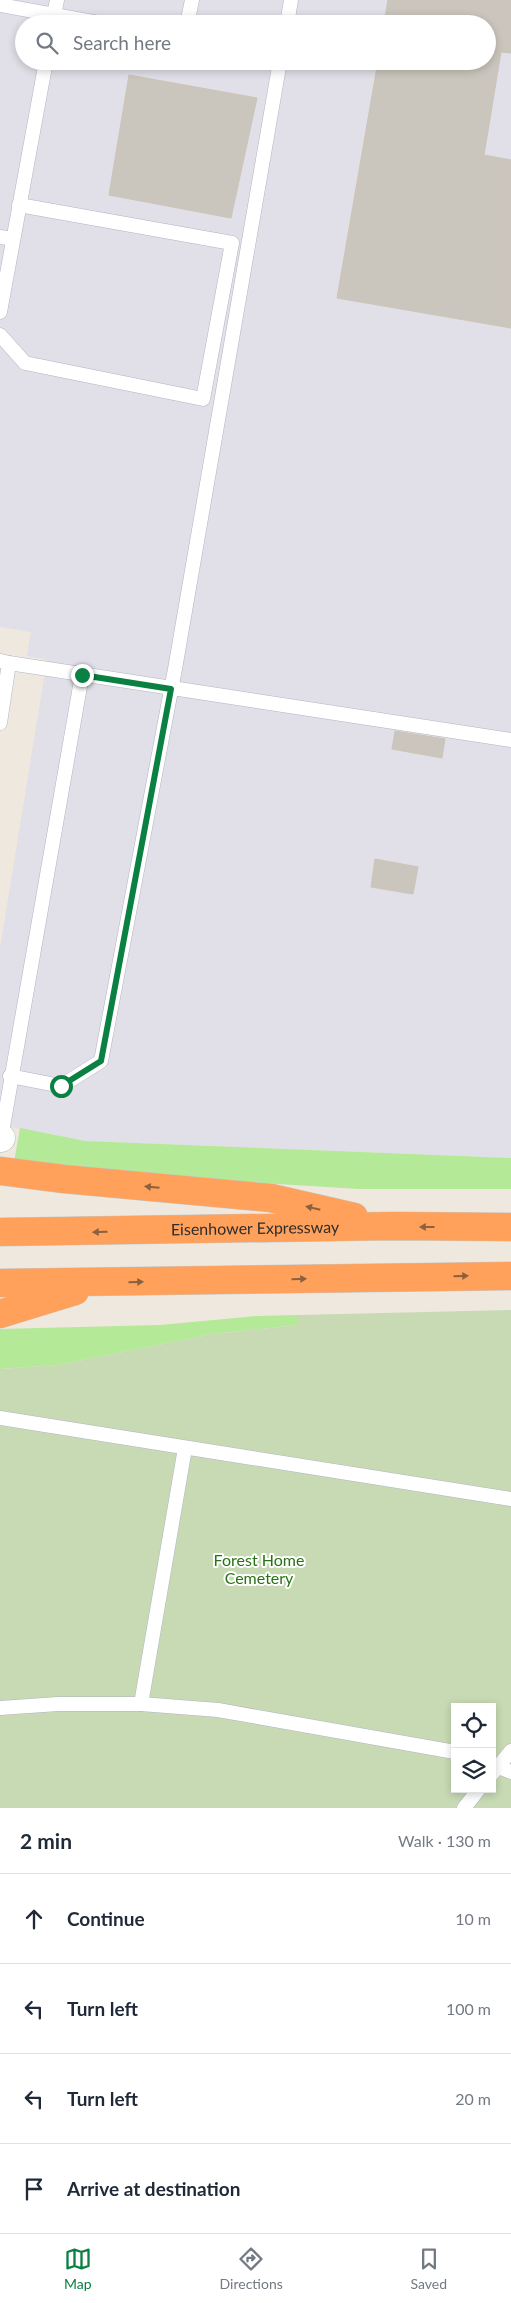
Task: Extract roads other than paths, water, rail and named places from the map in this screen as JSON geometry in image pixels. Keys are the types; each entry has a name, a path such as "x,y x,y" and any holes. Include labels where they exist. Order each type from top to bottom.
{"highway":[{"path":"0,1171 64,1180 271,1198 394,1226"},
{"name":"Eisenhower Expressway","path":"0,1232 394,1226 511,1227"},
{"path":"0,1283 511,1276"},
{"path":"0,1314 99,1283"}],"lane":[{"path":"54,15 57,0"},
{"path":"189,15 192,0"},
{"path":"288,15 291,0"},
{"path":"0,5 38,15"},
{"path":"0,312 7,238 19,205 44,70"},
{"path":"10,1076 61,1086 101,1061 171,689 278,70"},
{"path":"0,335 25,363 202,398 232,243 19,205"},
{"path":"0,723 5,662 511,740"},
{"path":"1,1138 10,1076 82,675"},
{"path":"0,1418 511,1499"},
{"path":"141,1704 185,1448"},
{"path":"0,1708 58,1704 141,1704 218,1710 451,1751"},
{"path":"499,1769 511,1751"},
{"path":"464,1808 476,1793"}],"park label":[{"name":"Forest Home Cemetery","path":"259,1569"}]}
